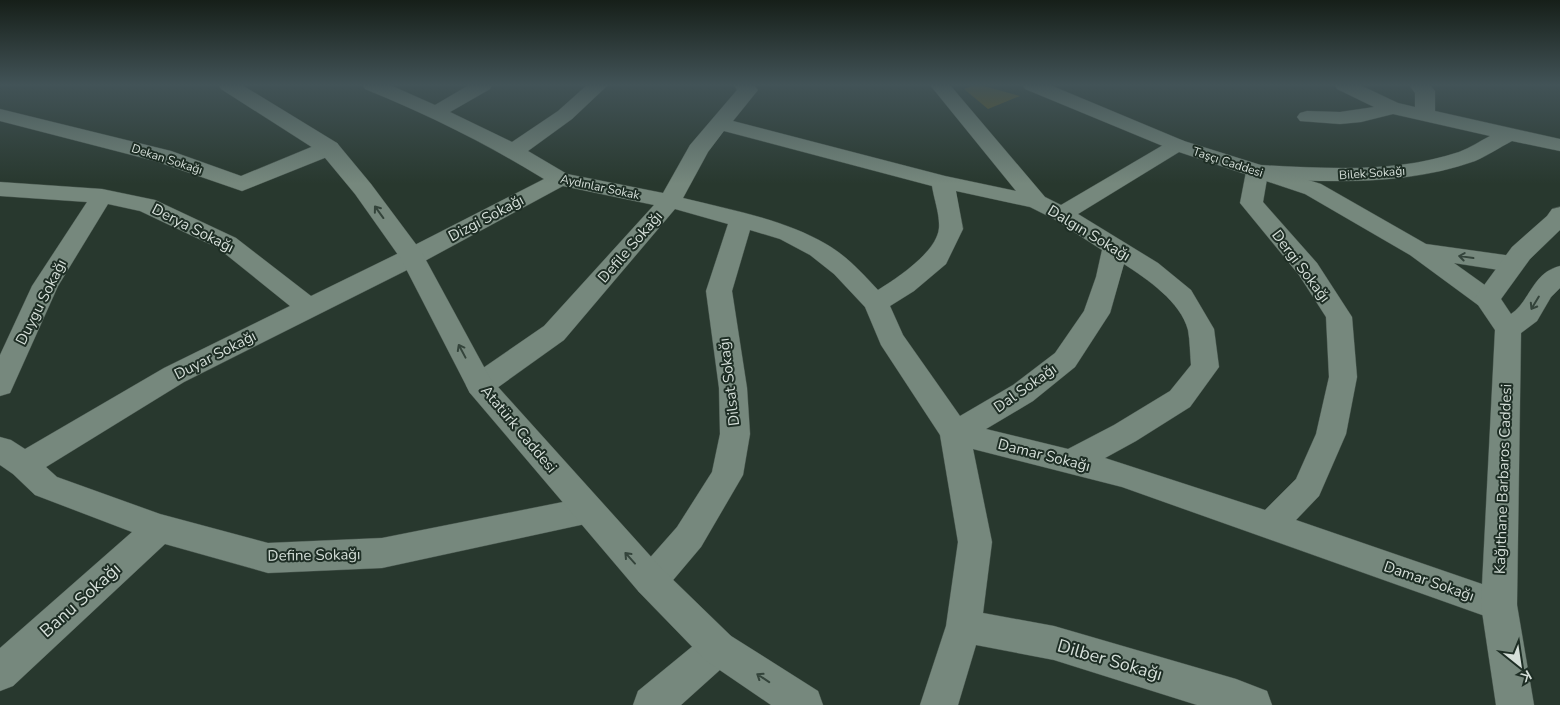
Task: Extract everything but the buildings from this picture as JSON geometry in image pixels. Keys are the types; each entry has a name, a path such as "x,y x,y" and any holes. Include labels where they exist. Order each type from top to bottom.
{"street":[{"name":"Dekan Sokağı","path":"12,118 163,156 242,184 329,148"},
{"name":"Atatürk Caddesi","path":"281,118 329,148 362,189 412,257 480,385 588,511 651,581 718,648 804,705"},
{"name":"Aydınlar Sokak","path":"447,118 513,151 560,179 670,201"},
{"path":"513,151 561,118"},
{"name":"Defile Sokağı","path":"480,385 554,333 670,201 698,150 725,118"},
{"path":"967,118 1037,202"},
{"name":"Taşçı Caddesi","path":"1112,118 1177,145 1313,189 1420,250 1487,299 1508,329"},
{"path":"1316,118 1340,118"},
{"path":"1434,118 1560,145"},
{"name":"Dalgın Sokağı","path":"720,124 942,182 1037,202 1062,214 1149,269 1182,296 1201,329 1205,367 1180,399 1125,433 1070,462"},
{"name":"Bilek Sokağı","path":"1257,172 1345,176 1404,172 1468,156 1510,133"},
{"path":"1062,214 1177,145"},
{"name":"Dergi Sokağı","path":"1257,172 1251,204 1308,269 1339,316 1343,377 1331,434 1308,487 1270,526"},
{"name":"Dizgi Sokağı","path":"412,257 560,179"},
{"path":"876,303 905,285 937,258 951,229 942,182"},
{"name":"Derya Sokağı","path":"0,189 102,196 148,205 227,243 308,307"},
{"name":"Duygu Sokağı","path":"0,384 45,286 102,196"},
{"path":"670,201 788,234 819,250 843,268 876,303 891,338 955,433 975,542 964,626 938,705"},
{"path":"1487,299 1512,264 1557,220 1560,214"},
{"name":"Dilsat Sokağı","path":"651,581 689,537 727,475 735,434 734,406 719,291 741,220"},
{"name":"Dal Sokağı","path":"955,433 1023,393 1065,360 1097,312 1115,248"},
{"name":"Taşçı Caddesi","path":"1420,250 1512,264"},
{"name":"Duyar Sokağı","path":"12,457 308,307 412,257"},
{"path":"1508,329 1528,315 1541,292 1560,274"},
{"name":"Kağıthane Barbaros Caddesi","path":"1508,329 1499,606 1515,705"},
{"name":"Damar Sokağı","path":"955,433 1124,475 1499,606"},
{"name":"Define Sokağı","path":"12,457 46,486 159,528 268,558 382,553 588,511"},
{"name":"Banu Sokağı","path":"0,673 159,528"},
{"name":"Dilber Sokağı","path":"964,626 1054,643 1241,703"},
{"path":"652,705 718,648"}]}
